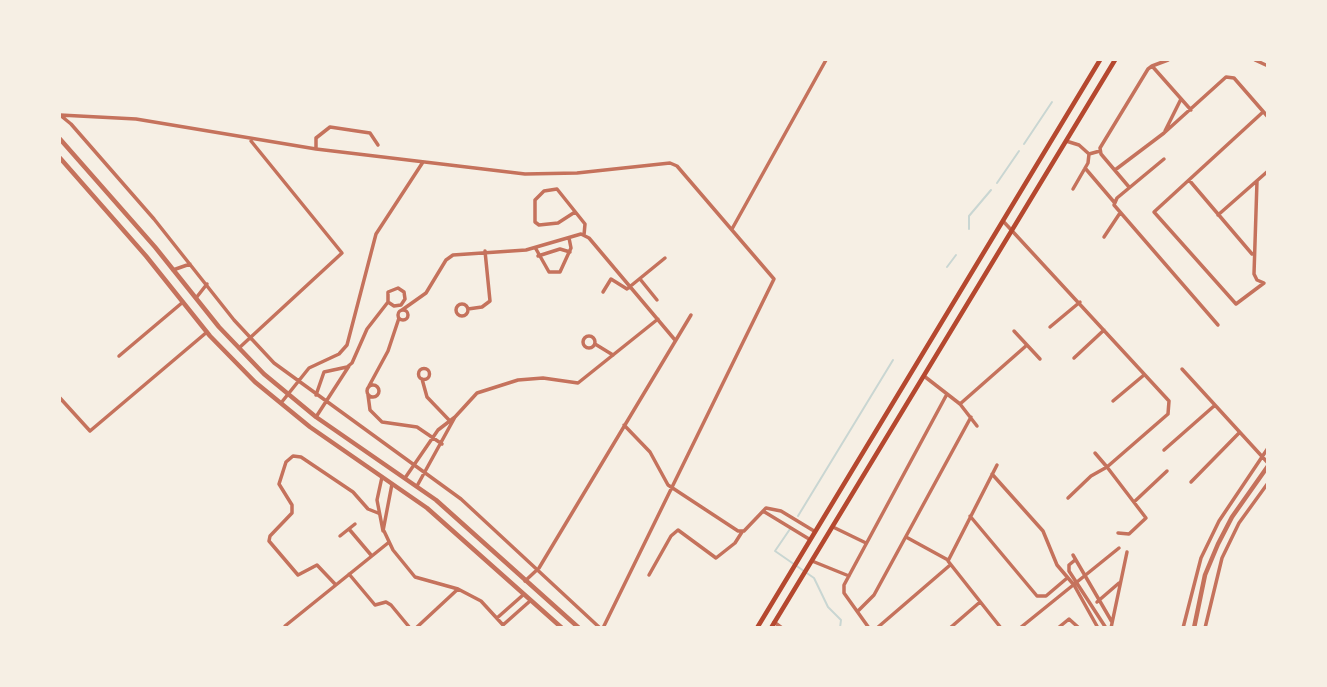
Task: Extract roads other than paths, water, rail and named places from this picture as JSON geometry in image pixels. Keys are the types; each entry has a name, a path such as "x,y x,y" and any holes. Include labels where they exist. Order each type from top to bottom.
{"main road":[{"path":"757,628 1100,60"},
{"path":"772,625 1115,60"}],"street":[{"path":"733,229 827,60"},
{"path":"1089,154 1100,151 1136,85 1152,66 1168,60"},
{"path":"1255,60 1268,65"},
{"path":"1152,66 1191,110"},
{"path":"1115,170 1164,133 1229,76 1268,117"},
{"path":"1164,133 1181,99"},
{"path":"1257,181 1255,277 1266,283 1239,303 1233,303 1156,216 1156,208 1263,112"},
{"path":"60,115 136,119 316,149 547,175 670,163 677,166 774,279 602,628 539,568 426,471 297,382 250,338 71,124 60,115"},
{"path":"316,149 316,138 330,127 370,133 378,145"},
{"path":"60,139 239,348 287,394 453,514 579,628"},
{"path":"239,348 342,253 249,139"},
{"path":"1066,141 1079,145 1089,154"},
{"path":"1100,151 1130,187"},
{"path":"1073,189 1085,168 1089,154"},
{"path":"60,158 207,332 280,405 427,508 562,628"},
{"path":"1114,201 1164,159"},
{"path":"280,405 309,368 340,354 347,345 376,234 423,162"},
{"path":"1085,168 1114,201 1120,213 1218,325"},
{"path":"1218,215 1268,171"},
{"path":"1189,179 1254,256"},
{"path":"575,212 558,223 539,225 535,222 535,201 544,191 556,189 585,224 584,235 676,340"},
{"path":"1104,237 1120,213"},
{"path":"1002,219 1170,401 1168,414 1068,498"},
{"path":"442,444 417,427 382,422 370,410 369,386 388,351 399,318 398,312 426,293 449,257 485,251 536,248 584,235"},
{"path":"536,248 549,272 555,273 564,268 570,252 569,238"},
{"path":"538,256 560,249 570,252"},
{"path":"468,309 482,307 490,301 485,251"},
{"path":"603,292 611,279 624,289 631,287 664,258"},
{"path":"173,270 190,264"},
{"path":"640,279 657,300"},
{"path":"196,298 207,284"},
{"path":"316,417 350,366 368,329 388,302 387,295 391,289 398,288 404,292 405,299 401,305 394,306 388,302"},
{"path":"119,356 183,302"},
{"path":"1050,327 1080,302"},
{"path":"399,318 407,317 402,310"},
{"path":"525,581 539,568 691,315"},
{"path":"417,486 456,417 468,401 483,389 543,378 578,383 658,319"},
{"path":"1074,358 1104,330"},
{"path":"1014,331 1040,359"},
{"path":"60,398 90,430 207,332"},
{"path":"595,344 613,355"},
{"path":"960,404 1027,345"},
{"path":"316,395 324,372 350,366"},
{"path":"1182,369 1268,465 1218,544 1205,575 1194,628"},
{"path":"1112,401 1144,375"},
{"path":"924,376 960,404 977,426"},
{"path":"422,379 427,397 449,420"},
{"path":"368,395 375,396 379,392 377,386 369,386"},
{"path":"869,628 843,589 947,394"},
{"path":"1164,450 1214,406"},
{"path":"405,478 432,437 449,420 456,417"},
{"path":"858,611 874,596 971,417"},
{"path":"316,431 322,421"},
{"path":"624,425 650,452 672,489 742,532"},
{"path":"1191,482 1239,433"},
{"path":"1183,628 1201,558 1219,521 1268,448"},
{"path":"1095,453 1146,517 1129,534 1118,533"},
{"path":"335,584 317,565 298,575 269,541 270,536 292,513 292,505 279,484 286,462 293,456 302,457 353,492 371,511 378,513"},
{"path":"997,465 948,560 949,566 1001,628"},
{"path":"1134,502 1167,471"},
{"path":"992,474 1043,531 1066,579 1076,583 1098,628"},
{"path":"383,477 378,513 388,543 415,577 458,589 481,601 504,626 530,601"},
{"path":"1205,628 1222,558 1239,523 1268,483"},
{"path":"384,531 393,484"},
{"path":"378,498 388,500"},
{"path":"649,575 671,536 678,530 716,558 735,543 762,511 773,508 781,511 814,531"},
{"path":"762,511 809,539"},
{"path":"970,516 1037,596 1046,596 1066,579"},
{"path":"340,536 355,524"},
{"path":"833,527 866,543"},
{"path":"349,529 371,555"},
{"path":"906,537 948,560"},
{"path":"285,626 388,543"},
{"path":"1020,628 1119,548"},
{"path":"1112,625 1127,552"},
{"path":"1105,628 1069,571 1069,565 1074,558 1112,625"},
{"path":"812,561 849,576"},
{"path":"877,628 949,566"},
{"path":"348,573 375,605 386,602 391,605 413,628 458,589"},
{"path":"1097,602 1121,582"},
{"path":"497,618 523,595"},
{"path":"950,628 980,602"},
{"path":"1058,628 1069,619 1079,628"},
{"path":"772,625 782,628"}],"waterway":[{"path":"1024,144 1052,102"},
{"path":"997,183 1019,151"},
{"path":"969,229 969,216 991,190"},
{"path":"947,267 956,255"},
{"path":"798,516 893,360"},
{"path":"790,529 775,551 814,578 828,607 841,620 840,628"}]}
